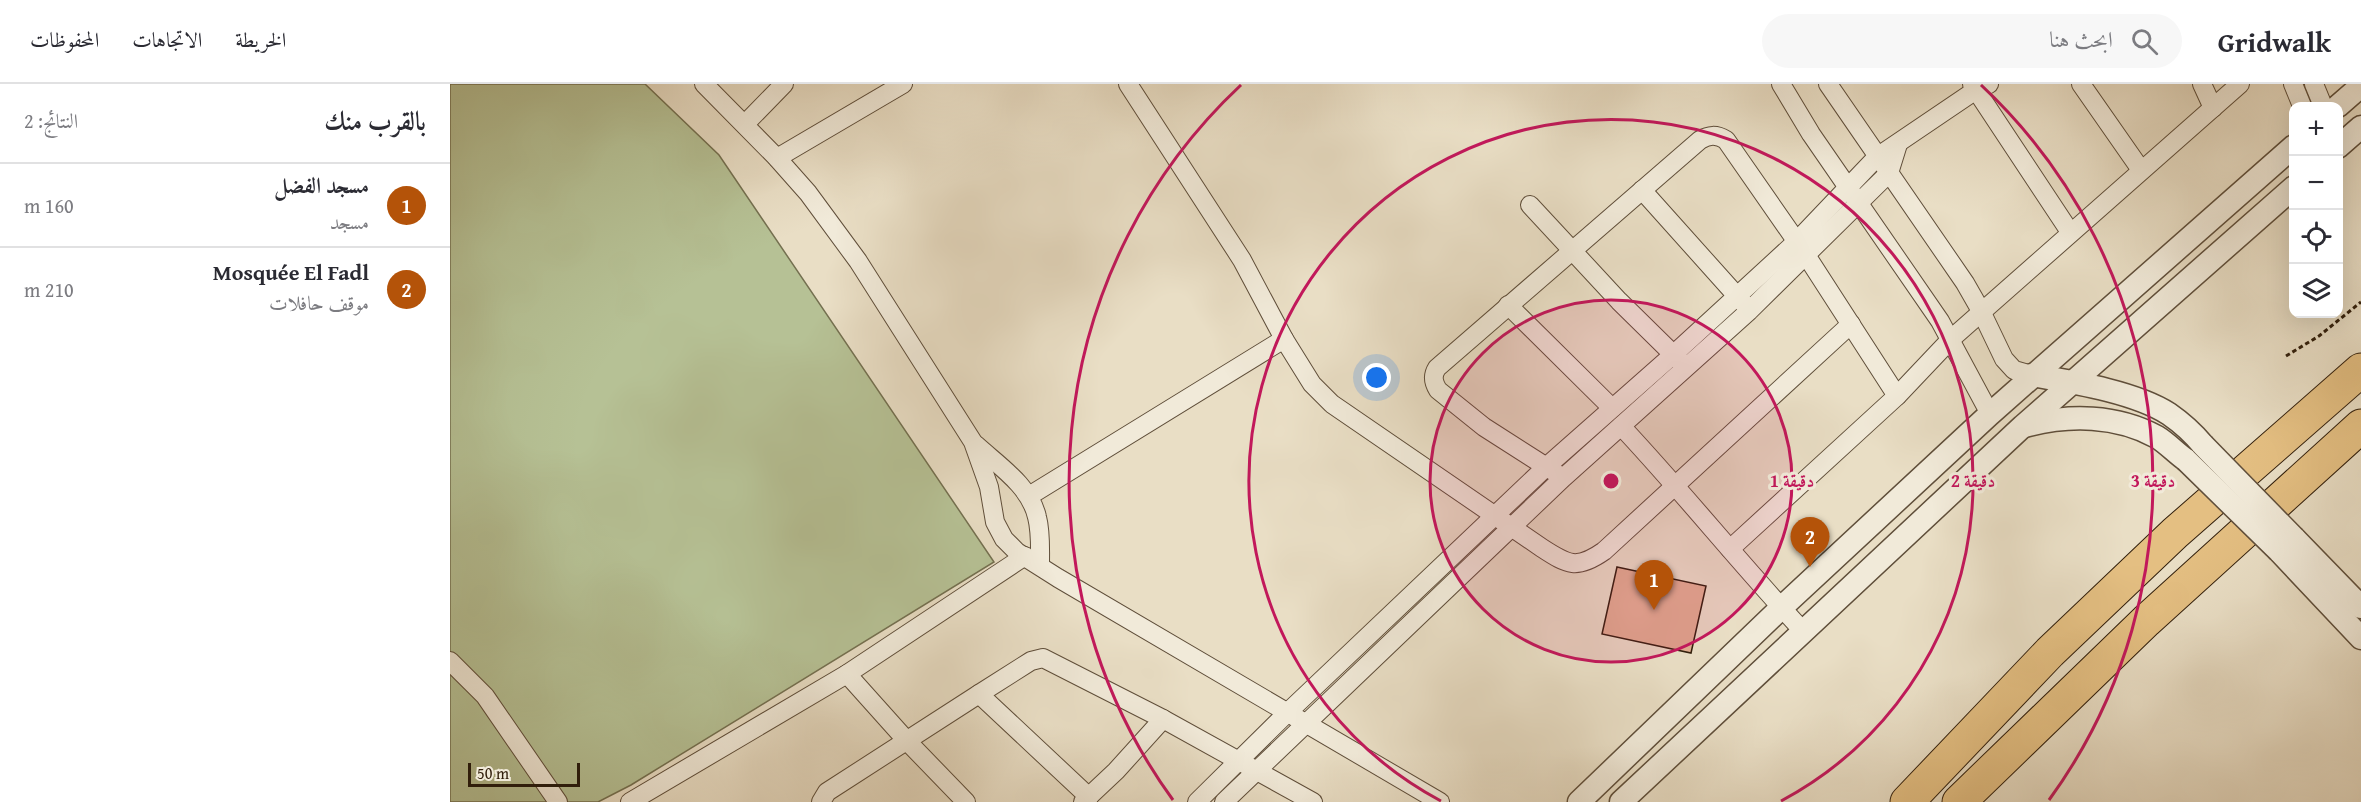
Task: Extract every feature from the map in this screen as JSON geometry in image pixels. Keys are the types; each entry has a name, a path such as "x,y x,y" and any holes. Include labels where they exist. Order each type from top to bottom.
{"highway":[{"path":"1907,802 2067,636 2175,533 2361,370"},
{"path":"1959,802 2146,621 2361,426"}],"street":[{"path":"704,84 745,124 808,193 858,261 973,442 987,479 992,513 999,531 1010,546 1058,578 1440,802"},
{"path":"745,124 784,84"},
{"path":"777,158 903,84"},
{"path":"1128,84 1242,260 1284,339 1312,384 1332,404 1567,563 1581,563 1604,551 1851,324"},
{"path":"1781,84 1848,188 1951,339 1990,414 2004,425 2023,426 2058,419 2078,418 2118,422 2139,428 2159,438 2361,607"},
{"path":"1828,84 1965,283 1982,311 2008,365 2014,370 2032,375 2074,383 2145,403 2167,413 2187,427 2287,544 2361,638"},
{"path":"2081,84 2141,170"},
{"path":"2202,84 2213,108"},
{"path":"1730,549 1897,396 1951,339 2240,84"},
{"path":"2293,84 2300,102"},
{"path":"2314,84 2321,102"},
{"path":"1224,802 1563,478 1749,311 1848,188 1877,157 1979,86 2070,232"},
{"path":"2342,102 2361,86"},
{"path":"2343,141 2361,127"},
{"path":"1563,478 1484,427 1438,390 1433,382 1434,373 1571,249 1707,136 1726,140 1801,248 1897,396"},
{"path":"1197,802 1287,713 1546,467 1738,296 1859,204 1888,173 1898,144"},
{"path":"1579,802 1781,608 2032,375 2289,150"},
{"path":"1642,190 1749,311"},
{"path":"1621,802 2023,426 2289,191"},
{"path":"1530,205 1687,368"},
{"path":"1508,305 1612,408"},
{"path":"1029,496 1284,339"},
{"path":"1621,426 1675,484 1804,632"},
{"path":"630,802 847,674 1032,560 1039,527 1029,496 973,442"},
{"path":"821,802 828,792 979,694 1031,661 1043,658 1163,719 1313,802"},
{"path":"450,661 485,696 558,802"},
{"path":"847,674 966,802"},
{"path":"979,694 1086,800 1163,719"}],"path":[{"path":"2286,356 2319,336 2361,302"}],"green space":[{"path":"450,84 645,84 719,155 994,562 631,785 598,802 450,802"}],"building":[{"path":"1617,567 1706,586 1691,653 1602,634"}],"place":[{"name":"Mosquée El Fadl","path":"1810,567"},
{"name":"مسجد الفضل","path":"1654,610"}]}
